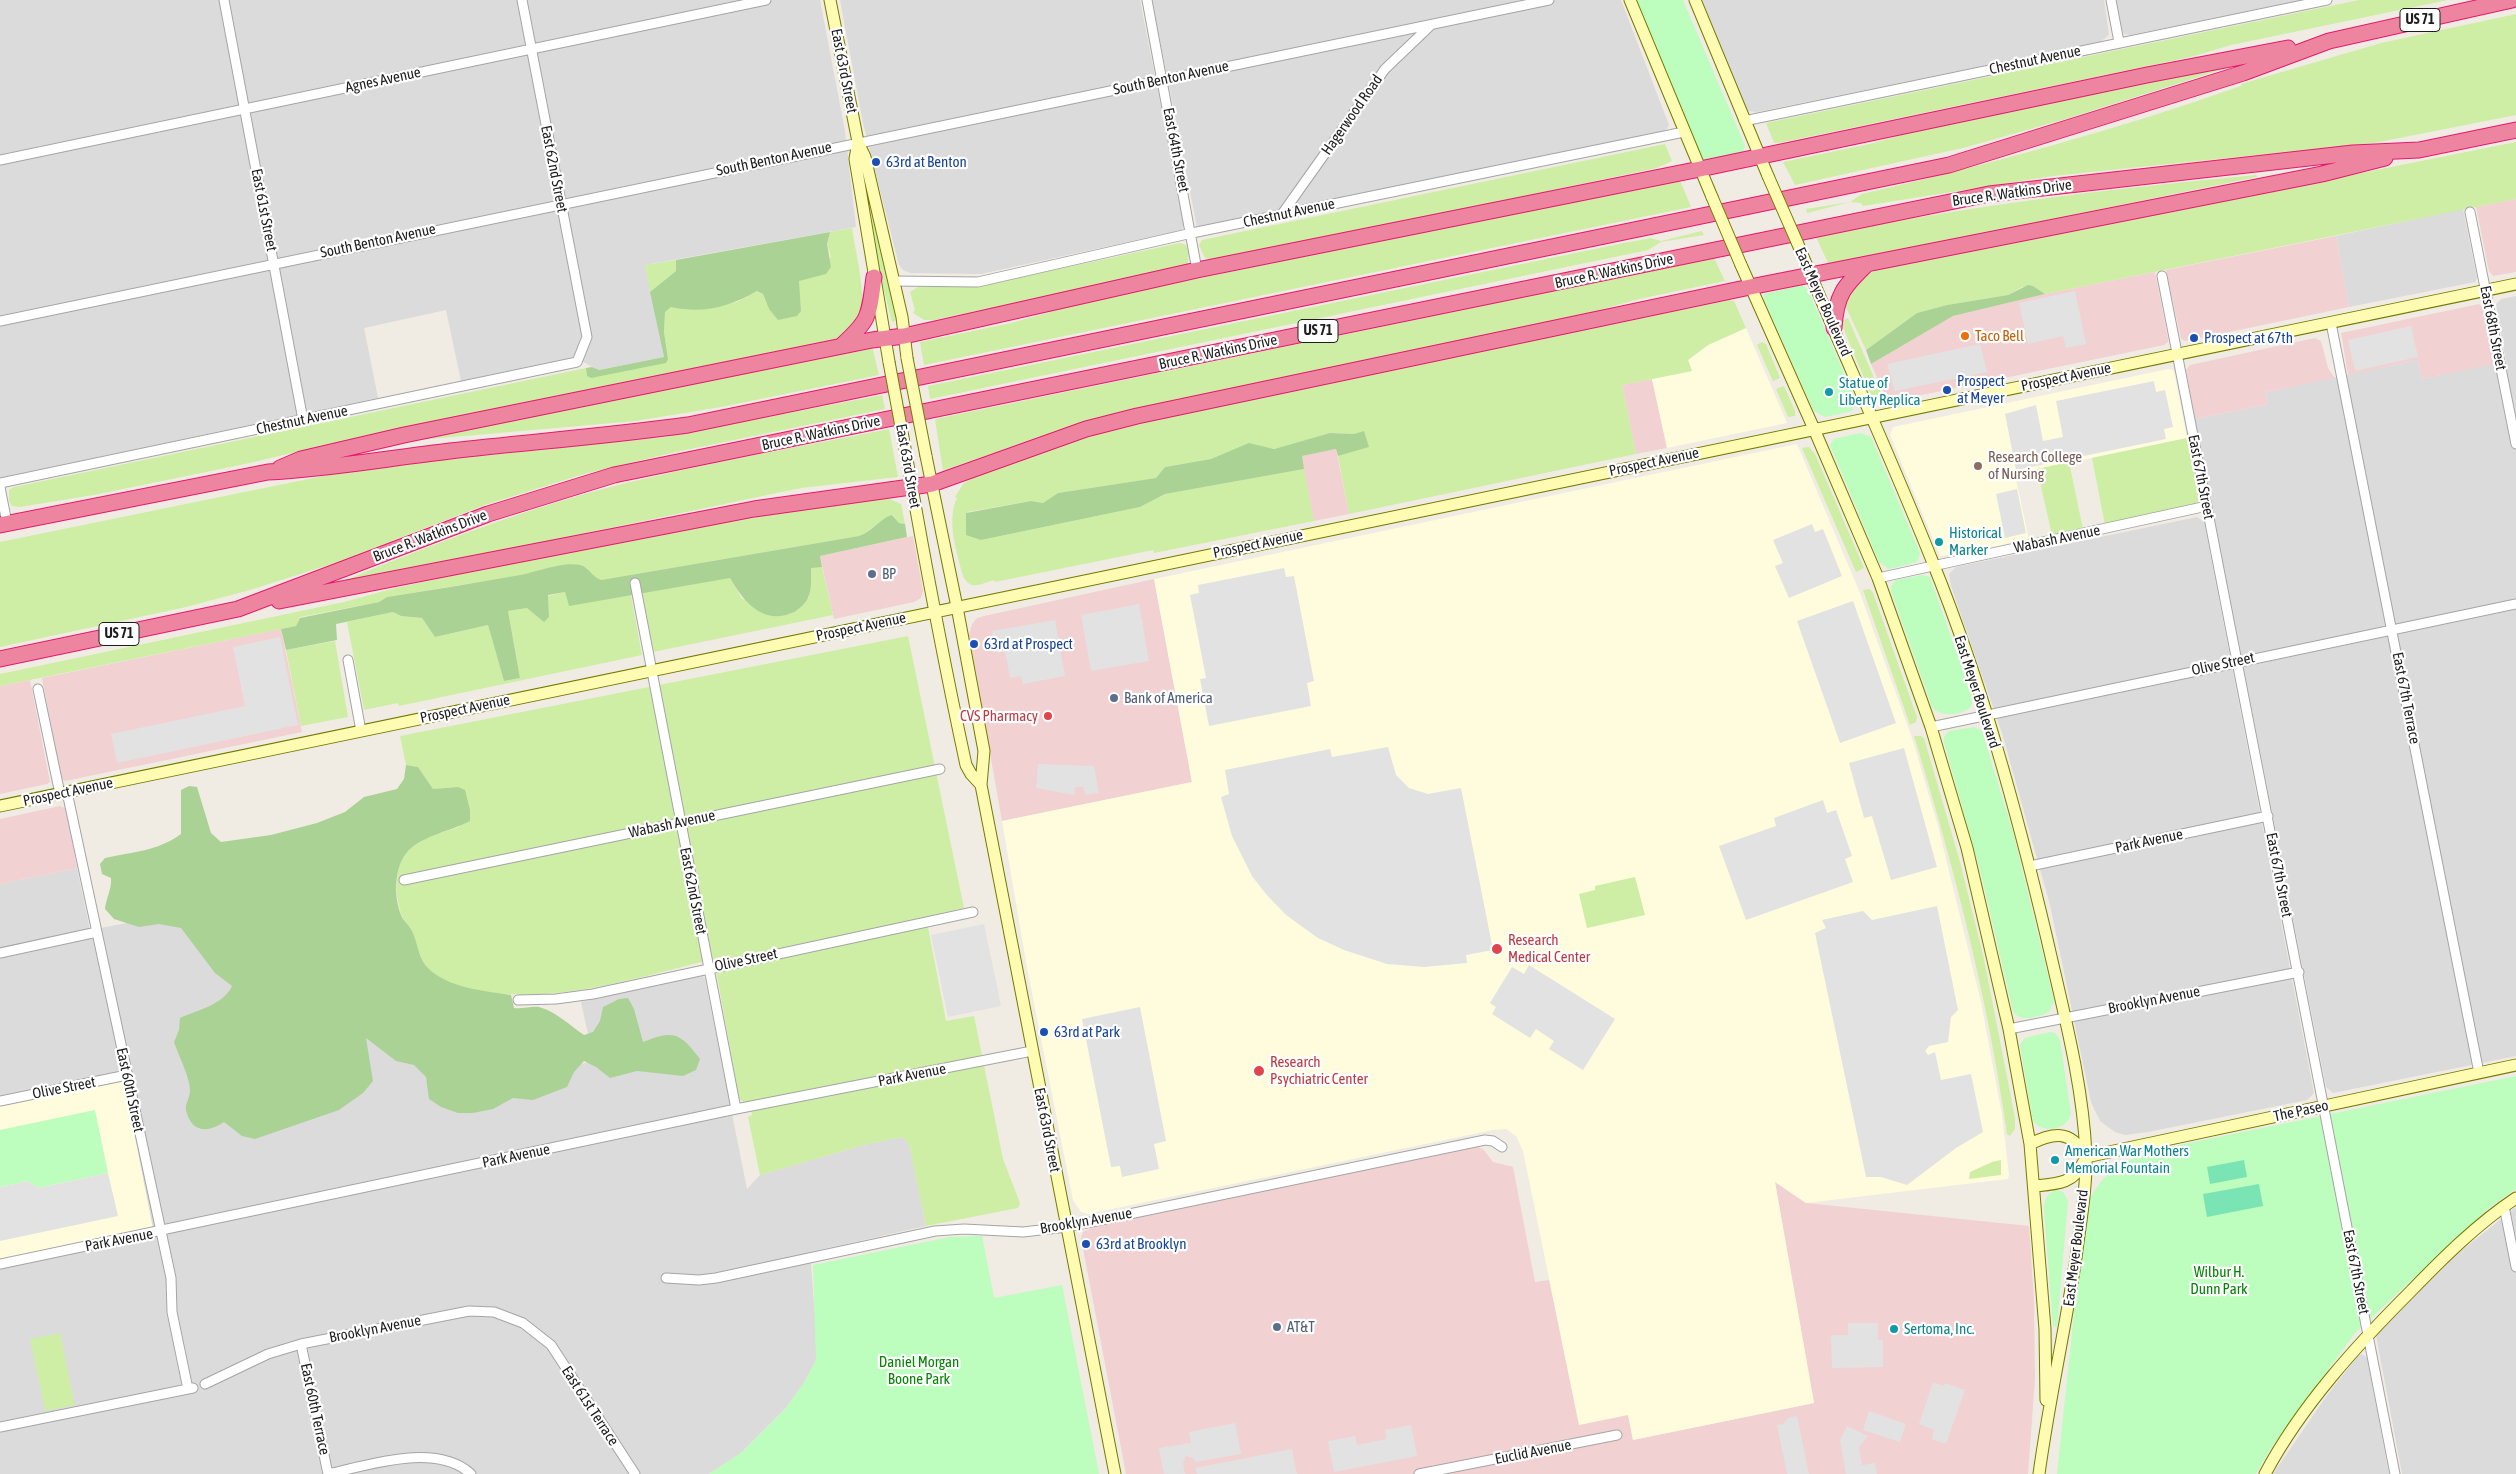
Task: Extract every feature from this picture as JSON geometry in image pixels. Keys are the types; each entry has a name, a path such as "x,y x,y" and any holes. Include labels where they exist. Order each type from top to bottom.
{"highway":[{"name":"US 71","path":"4,524 268,472 309,470 450,451 576,439 688,425 1913,173 1949,165 2224,79 2329,41 2512,0"},
{"path":"268,472 302,459 404,435 841,346 904,336 1198,270 1759,157 2147,75 2329,41"},
{"name":"Bruce R. Watkins Drive","path":"0,659 238,609 488,514 614,475 1989,194 2353,153 2419,150 2516,130"},
{"path":"238,609 754,508 932,484 1086,429 1136,416 1750,287 2322,174 2419,150"},
{"path":"1834,328 1839,296 1867,264"},
{"path":"841,346 864,324 871,303 874,277"}],"main road":[{"name":"East 63rd Street","path":"830,0 858,142 865,157 894,281 907,358 984,751 981,785 1115,1474"},
{"path":"1630,0 1750,287 1878,578 1931,727 1967,848 2008,1029 2030,1144 2034,1186 2066,1182 2077,1174 2086,1157 2077,1144 2065,1135 2050,1135 2030,1144"},
{"name":"East Meyer Boulevard","path":"1695,0 1759,157 1834,328 1934,566 1986,715 2030,866 2065,1018 2080,1103 2086,1157 2081,1221 2065,1332 2046,1424 2039,1474"},
{"name":"East 63rd Street","path":"858,142 855,159 874,277 936,611 940,644 966,765 981,785"},
{"name":"Prospect Avenue","path":"0,806 2516,284"},
{"name":"The Paseo","path":"2086,1157 2516,1065"},
{"name":"East Meyer Boulevard","path":"2034,1186 2045,1328 2046,1424"},
{"path":"2265,1474 2316,1398 2368,1333 2442,1259 2516,1198"}],"street":[{"name":"East 61st Street","path":"224,0 303,420"},
{"name":"East 62nd Street","path":"522,0 587,337"},
{"name":"Agnes Avenue","path":"0,160 766,0"},
{"name":"East 64th Street","path":"1147,0 1198,270"},
{"name":"South Benton Avenue","path":"0,321 561,203 1550,0"},
{"path":"2111,0 2119,42"},
{"name":"Chestnut Avenue","path":"1744,121 2327,0"},
{"name":"Hagerwood Road","path":"1282,214 1385,69 1432,24"},
{"name":"Chestnut Avenue","path":"894,281 978,282 1192,233 1684,132"},
{"name":"East 68th Street","path":"2470,212 2516,444"},
{"name":"East 67th Street","path":"2162,276 2396,1474"},
{"name":"East 67th Terrace","path":"2330,323 2393,630 2479,1073"},
{"name":"Chestnut Avenue","path":"0,485 573,364 582,355 587,337"},
{"path":"0,485 4,524"},
{"name":"Wabash Avenue","path":"1878,578 2207,506"},
{"name":"East 62nd Street","path":"634,583 736,1110"},
{"name":"Olive Street","path":"1931,727 2237,661 2516,604"},
{"path":"348,660 361,731"},
{"name":"East 60th Street","path":"0,1427 191,1388 172,1312 171,1278 97,932 38,689"},
{"name":"Wabash Avenue","path":"404,880 940,769"},
{"name":"Park Avenue","path":"2030,866 2268,816"},
{"name":"Olive Street","path":"518,1000 556,999 593,994 973,912"},
{"path":"0,953 97,932"},
{"name":"Brooklyn Avenue","path":"2008,1029 2298,972"},
{"name":"Park Avenue","path":"0,1264 736,1110 1032,1051"},
{"name":"Olive Street","path":"0,1101 127,1075"},
{"name":"Brooklyn Avenue","path":"666,1278 690,1280 716,1278 935,1231 964,1229 1024,1232 1067,1227 1485,1140 1493,1141 1502,1147"},
{"path":"2504,1206 2516,1267"},
{"name":"Brooklyn Avenue","path":"205,1384 268,1354 301,1344 469,1311 494,1312 523,1323 544,1339"},
{"name":"East 61st Terrace","path":"544,1339 551,1345 634,1474"},
{"name":"East 60th Terrace","path":"301,1344 328,1474"},
{"name":"Euclid Avenue","path":"1419,1474 1617,1435"},
{"path":"328,1474 419,1456 442,1459 461,1467 471,1474"}],"shaded area":[{"path":"0,0 820,0 845,131 856,227 645,265 664,357 598,370 574,357 461,381 446,310 364,328 378,398 0,478"},
{"path":"840,0 1140,0 1184,224 1182,230 981,274 910,273 903,270 899,265 863,123"},
{"path":"1152,0 1621,0 1669,125 1666,130 1658,133 1197,227"},
{"path":"1702,0 2104,0 2109,35 2100,42 1757,112 1748,111 1743,105"},
{"path":"2116,0 2303,0 2130,35 2124,34 2122,29"},
{"path":"2516,199 2516,272 2493,276 2489,271 2476,207"},
{"path":"2463,209 2477,278 2475,282 2349,307 2336,236"},
{"path":"2336,236 2349,307 2186,341 2181,339 2166,270"},
{"path":"2155,272 2168,339 2168,342 2164,345 1888,402 1871,364 1953,316 2045,294"},
{"path":"2075,291 2086,344 2066,348 2063,336 2028,344 2019,303"},
{"path":"2516,296 2516,1056 2333,1093 2326,1087 2195,419 2268,404 2266,392 2418,360 2422,379 2506,361 2496,304 2501,299"},
{"path":"2479,304 2484,309 2494,364 2422,379 2418,360 2348,375 2341,333"},
{"path":"2411,326 2418,357 2355,371 2348,340"},
{"path":"1746,328 1787,423 1667,448 1652,379 1692,371 1688,360 1708,345"},
{"path":"2315,338 2321,341 2328,368 2335,378 2266,392 2268,404 2195,419 2186,370 2190,365"},
{"path":"1980,344 1987,372 1895,391 1887,364"},
{"name":"Research College of Nursing","path":"2168,369 2173,370 2175,376 2187,438 2015,474 2029,540 1940,556 1890,435 1893,427"},
{"path":"1652,379 1667,448 1636,454 1622,385"},
{"path":"2154,381 2156,392 2165,390 2173,427 2164,429 2166,439 2016,470 2005,414 2036,405 2043,441 2063,437 2056,401"},
{"name":"Research Medical Center","path":"1797,444 1860,593 1912,738 1938,826 1981,1002 2002,1115 2009,1175 2008,1179 1806,1203 1775,1182 1814,1403 1633,1440 1628,1415 1579,1425 1523,1151 1516,1136 1506,1129 1493,1130 1088,1214 1081,1212 1073,1200 1027,968 1002,821 1192,782 1154,579"},
{"path":"1336,449 1349,514 1314,521 1301,456"},
{"path":"2017,489 2026,533 2005,538 1996,494"},
{"path":"2197,517 2204,522 2314,1093 2307,1100 2125,1135 2115,1132 2100,1121 2091,1102 2050,905 2002,733 1951,586 1949,574 1956,567"},
{"path":"1812,524 1815,532 1823,529 1842,576 1789,598 1775,566 1783,563 1773,540"},
{"path":"913,536 923,591 921,598 914,602 834,619 820,556"},
{"path":"1284,568 1286,577 1294,576 1314,681 1307,683 1311,706 1209,726 1200,679 1206,678 1190,595 1199,593 1198,585"},
{"path":"1154,579 1192,782 1002,821 969,635 972,624 977,618 984,616"},
{"path":"1853,601 1896,723 1840,743 1797,621"},
{"path":"1139,604 1149,661 1091,671 1081,615"},
{"path":"1055,620 1065,676 1023,684 1021,676 1010,678 1005,652 996,653 992,631"},
{"path":"281,629 302,732 65,781 61,778 42,678"},
{"path":"280,637 298,725 117,763 111,734 245,706 233,647"},
{"path":"30,680 50,782 0,794 0,686"},
{"path":"1388,747 1396,775 1409,788 1428,794 1461,788 1493,950 1466,955 1467,963 1424,967 1387,964 1344,950 1318,938 1286,915 1266,894 1252,876 1232,836 1221,797 1229,794 1225,770 1330,749 1332,757"},
{"path":"1904,748 1937,867 1891,880 1872,816 1864,818 1849,763"},
{"path":"1038,764 1094,766 1099,793 1086,795 1083,787 1075,787 1074,795 1036,788"},
{"path":"1823,800 1827,813 1836,810 1852,856 1845,859 1853,882 1746,920 1719,846 1776,826 1774,818"},
{"path":"60,806 67,809 77,868 0,884 0,819"},
{"path":"77,868 90,930 179,913 433,1058 441,1094 594,1061 581,1002 702,975 705,979 747,1189 760,1175 867,1144 903,1137 909,1143 926,1226 810,1252 816,1330 816,1360 804,1383 785,1409 741,1453 709,1474 0,1474 0,884"},
{"path":"1937,906 1958,1010 1951,1017 1948,1042 1929,1046 1925,1051 1928,1055 1935,1052 1941,1080 1971,1074 1983,1132 1956,1148 1907,1185 1881,1177 1866,1177 1815,933 1826,928 1822,920 1863,911 1872,920"},
{"path":"984,924 1001,1006 948,1017 931,935"},
{"path":"1529,965 1615,1019 1583,1070 1549,1049 1554,1041 1536,1029 1530,1038 1492,1014 1496,1007 1490,1003 1512,967 1524,974"},
{"path":"1140,1007 1166,1141 1154,1144 1159,1169 1122,1177 1120,1166 1111,1167 1082,1019"},
{"path":"124,1081 153,1229 0,1261 0,1106"},
{"path":"1478,1147 1484,1150 1493,1162 1513,1167 1535,1282 1549,1280 1579,1424 1628,1414 1633,1440 1814,1403 1775,1182 1806,1203 2029,1226 2034,1300 2035,1379 2028,1474 1126,1474 1081,1238 1083,1232 1098,1225"},
{"path":"108,1173 118,1216 0,1241 0,1187 28,1181 38,1188"},
{"path":"2516,1207 2516,1474 2402,1474 2376,1335 2460,1252"},
{"path":"1848,1323 1878,1323 1878,1340 1883,1340 1883,1367 1832,1368 1831,1335 1848,1335"},
{"path":"2362,1354 2367,1358 2389,1474 2273,1474 2325,1398 2358,1356"},
{"path":"1933,1382 1944,1386 1945,1383 1965,1390 1946,1444 1932,1439 1934,1430 1919,1424"},
{"path":"1869,1411 1906,1424 1900,1442 1863,1430"},
{"path":"1797,1416 1809,1474 1787,1474 1777,1425 1783,1424 1788,1418"},
{"path":"1235,1423 1241,1454 1195,1462 1193,1458 1186,1456 1183,1463 1185,1474 1164,1474 1159,1448 1191,1443 1189,1432"},
{"path":"1411,1425 1417,1456 1334,1472 1328,1441 1355,1436 1357,1445 1386,1439 1385,1430"},
{"path":"1847,1426 1868,1436 1859,1447 1862,1465 1875,1463 1877,1474 1846,1474 1840,1440"},
{"path":"1292,1449 1297,1474 1197,1474 1195,1468"}],"green space":[{"path":"1637,0 1683,0 1745,146 1743,153 1702,162"},
{"path":"2359,0 2448,0 2231,45 2191,57 1779,143 1774,143 1766,123"},
{"path":"2516,14 2516,115 2374,143 2053,176 1863,206 1861,203 1850,202 1862,194 1958,171 2100,132 2241,86 2241,84 2381,43"},
{"path":"2229,64 2230,67 2069,118 1967,147 1795,185 1783,162 1874,143 1932,126"},
{"path":"2516,142 2516,199 2045,294 2033,286 2022,287 2008,295 1947,305 1917,313 1866,350 1843,301 1858,279 1877,270"},
{"path":"1665,144 1672,161 1657,168 1216,261 1205,258 1199,245 1202,240"},
{"path":"2256,175 2257,177 1829,265 1816,237 1980,207 2145,186"},
{"path":"1679,178 1691,207 924,365 920,342 1011,323 1086,302"},
{"path":"1850,202 1807,213 1806,209"},
{"path":"871,212 897,320 892,322 876,259"},
{"path":"852,228 862,287 861,311 855,326 836,339 454,419 400,428 245,464 94,495 20,507 12,506 9,501 9,490 14,487 586,368 587,376 668,359 664,332 665,312 671,307 737,302 757,291 763,294 769,309 801,311 798,281 831,257 827,244 830,232"},
{"path":"1702,231 1704,235 1661,242 1648,250 930,399 928,386 1624,243 1651,238 1661,241"},
{"path":"830,232 827,244 831,267 826,274 799,281 801,311 797,316 778,320 769,309 763,294 757,291 747,297 716,308 694,310 671,307 665,312 664,332 668,359 666,363 591,378 587,376 586,368 592,367 599,370 664,357 650,292 676,271 676,260"},
{"path":"1180,243 1186,245 1189,251 1188,263 1182,268 934,320 924,320 913,313 915,310 910,292 918,287 975,287"},
{"path":"1714,258 1725,281 1639,299 1575,317 1122,411 1058,430 943,471 935,419"},
{"path":"676,260 676,271 650,292 645,265"},
{"path":"1802,285 1808,290 1855,399 1852,411 1825,417 1814,411 1764,300 1764,294"},
{"path":"2028,285 2045,294 1953,316 1871,364 1866,350 1917,313 1947,305 2008,295"},
{"path":"1729,300 1734,301 1746,328 1708,345 1688,360 1692,371 1622,385 1636,454 1349,514 1338,456 1368,447 1354,434 1330,433 1274,449 1249,444 1211,459 1165,467 1157,478 1058,493 1043,503 1031,501 967,512 966,534 981,540 1140,507 1165,494 1304,469 1314,521 1154,553 1153,550 995,582 994,580 977,585 970,584 963,576 954,537 952,516 957,498 955,497 963,484 974,476 1062,443 1118,427"},
{"path":"1848,318 1883,398 1875,399 1872,397 1844,330 1842,321"},
{"path":"1762,342 1766,344 1780,378 1773,381 1757,345"},
{"path":"872,346 879,375 721,407 636,421 407,441"},
{"path":"1784,386 1795,411 1795,416 1788,417 1776,389"},
{"path":"882,395 885,409 676,452 584,474 485,505 338,562 250,590 186,607 0,647 0,542 357,469 664,437"},
{"path":"889,429 898,477 801,488 404,571 349,582 348,579 497,522 588,493 700,466"},
{"path":"1364,431 1369,447 1338,456 1336,449 1302,456 1304,469 1165,494 1140,507 981,540 966,535 966,513 1031,501 1043,503 1058,493 1156,478 1165,467 1211,459 1249,443 1274,449 1330,433 1354,434"},
{"path":"1860,433 1871,437 1920,553 1917,562 1889,569 1879,562 1830,445 1834,439"},
{"path":"2187,438 2199,499 2196,505 2105,525 2092,458"},
{"path":"1809,447 1815,454 1864,568 1856,572 1802,448"},
{"path":"2069,462 2083,529 2052,535 2037,469"},
{"path":"882,498 901,504 905,524 899,523 893,515 859,536 601,580 594,578 587,568 569,565 521,575 387,597 379,602 300,617 296,626 0,686 0,674 344,602 395,588 694,524"},
{"path":"892,515 899,523 905,524 907,537 820,556 822,567 811,568 811,589 807,600 796,611 783,616 764,614 756,609 748,603 730,578 569,606 565,592 548,595 549,617 544,622 527,608 508,611 520,678 504,681 488,625 435,637 422,618 401,616 393,612 336,624 337,640 286,650 281,629 296,626 300,618 379,602 387,597 520,575 566,564 580,565 601,580 859,536"},
{"path":"811,567 822,567 833,615 653,652 642,593 730,577 742,599 797,611 809,597"},
{"path":"1922,575 1930,577 1973,699 1971,707 1962,712 1940,713 1932,707 1891,591 1891,586 1896,580"},
{"path":"1870,589 1917,717 1916,722 1910,725 1863,590"},
{"path":"565,592 569,605 631,595 642,655 399,706 398,703 364,710 347,622 393,612 401,616 422,618 435,637 488,625 504,681 520,678 508,611 527,608 549,617 548,596"},
{"path":"908,636 964,908 926,917 946,1021 974,1016 1003,1159 1020,1203 1018,1208 926,1226 909,1144 903,1137 867,1144 760,1175 748,1117 752,1115 750,1102 744,1102 739,1099 714,959 599,987 569,992 511,994 475,990 445,980 427,967 420,955 412,932 402,916 397,891 400,866 408,851 425,839 459,827 458,787 433,789 418,767 406,765 400,736"},
{"path":"335,641 348,717 301,726 286,650"},
{"path":"1974,727 1982,731 2014,836 2054,1001 2049,1012 2035,1017 2020,1017 2013,1011 1981,874 1944,742 1944,737 1949,731"},
{"path":"1914,736 1924,738 1960,862 1984,959 2015,1118 2015,1129 2010,1136 2007,1134 1990,1033 1968,933 1943,834"},
{"path":"406,765 418,767 433,789 458,787 465,790 470,810 470,821 430,837 409,850 397,874 397,902 403,919 412,931 425,965 437,975 457,985 511,995 514,1008 539,1007 545,1009 557,1015 584,1035 593,1032 600,1021 603,1007 619,999 628,998 634,1009 643,1042 669,1035 681,1039 687,1043 700,1059 696,1070 683,1076 637,1071 610,1078 596,1067 584,1061 574,1072 567,1087 533,1100 513,1098 493,1109 473,1113 458,1113 441,1107 429,1099 426,1077 414,1065 396,1061 366,1038 373,1081 363,1093 339,1110 255,1139 242,1136 224,1122 218,1126 206,1129 196,1127 192,1123 188,1118 186,1110 190,1086 174,1042 179,1030 180,1018 223,998 232,986 215,973 181,928 159,924 139,927 114,919 105,909 111,886 111,878 102,874 100,864 105,858 154,847 172,840 181,834 181,790 189,786 197,787 211,833 221,842 271,835 317,823 345,812 364,797 397,789 404,779"},
{"path":"1635,877 1645,915 1587,928 1579,894 1595,890 1595,886"},
{"path":"2050,1032 2055,1033 2060,1040 2071,1114 2065,1124 2048,1129 2037,1125 2033,1121 2020,1045 2025,1038"},
{"name":"Wilbur H. Dunn Park","path":"2516,1076 2516,1189 2488,1209 2355,1333 2271,1448 2256,1474 2057,1474 2085,1210 2097,1187 2112,1171 2131,1159 2155,1150"},
{"path":"95,1110 108,1173 38,1188 28,1181 0,1187 0,1130"},
{"path":"2001,1160 2001,1175 1969,1179 1970,1172"},
{"path":"2244,1160 2247,1177 2210,1184 2207,1167"},
{"path":"2259,1184 2263,1206 2207,1217 2203,1194"},
{"path":"2056,1190 2063,1192 2068,1201 2057,1327 2053,1326 2044,1208 2047,1197"},
{"name":"Daniel Morgan Boone Park","path":"982,1236 994,1298 1062,1285 1099,1474 709,1474 741,1453 785,1409 804,1383 816,1360 813,1265 950,1237"},
{"path":"60,1333 75,1405 45,1411 30,1339"}],"place":[{"name":"63rd at Benton","path":"876,162"},
{"name":"Taco Bell","path":"1965,336"},
{"name":"Prospect at 67th","path":"2194,338"},
{"name":"Prospect at Meyer","path":"1947,390"},
{"name":"Statue of Liberty Replica","path":"1829,392"},
{"name":"Research College of Nursing","path":"1978,466"},
{"name":"Historical Marker","path":"1939,542"},
{"name":"BP","path":"872,574"},
{"name":"63rd at Prospect","path":"974,644"},
{"name":"Bank of America","path":"1114,698"},
{"name":"CVS Pharmacy","path":"1048,716"},
{"name":"Research Medical Center","path":"1497,949"},
{"name":"63rd at Park","path":"1044,1032"},
{"name":"Research Psychiatric Center","path":"1259,1071"},
{"name":"American War Mothers Memorial Fountain","path":"2055,1160"},
{"name":"63rd at Brooklyn","path":"1086,1244"},
{"name":"AT&T","path":"1277,1327"},
{"name":"Sertoma, Inc.","path":"1894,1329"}]}
